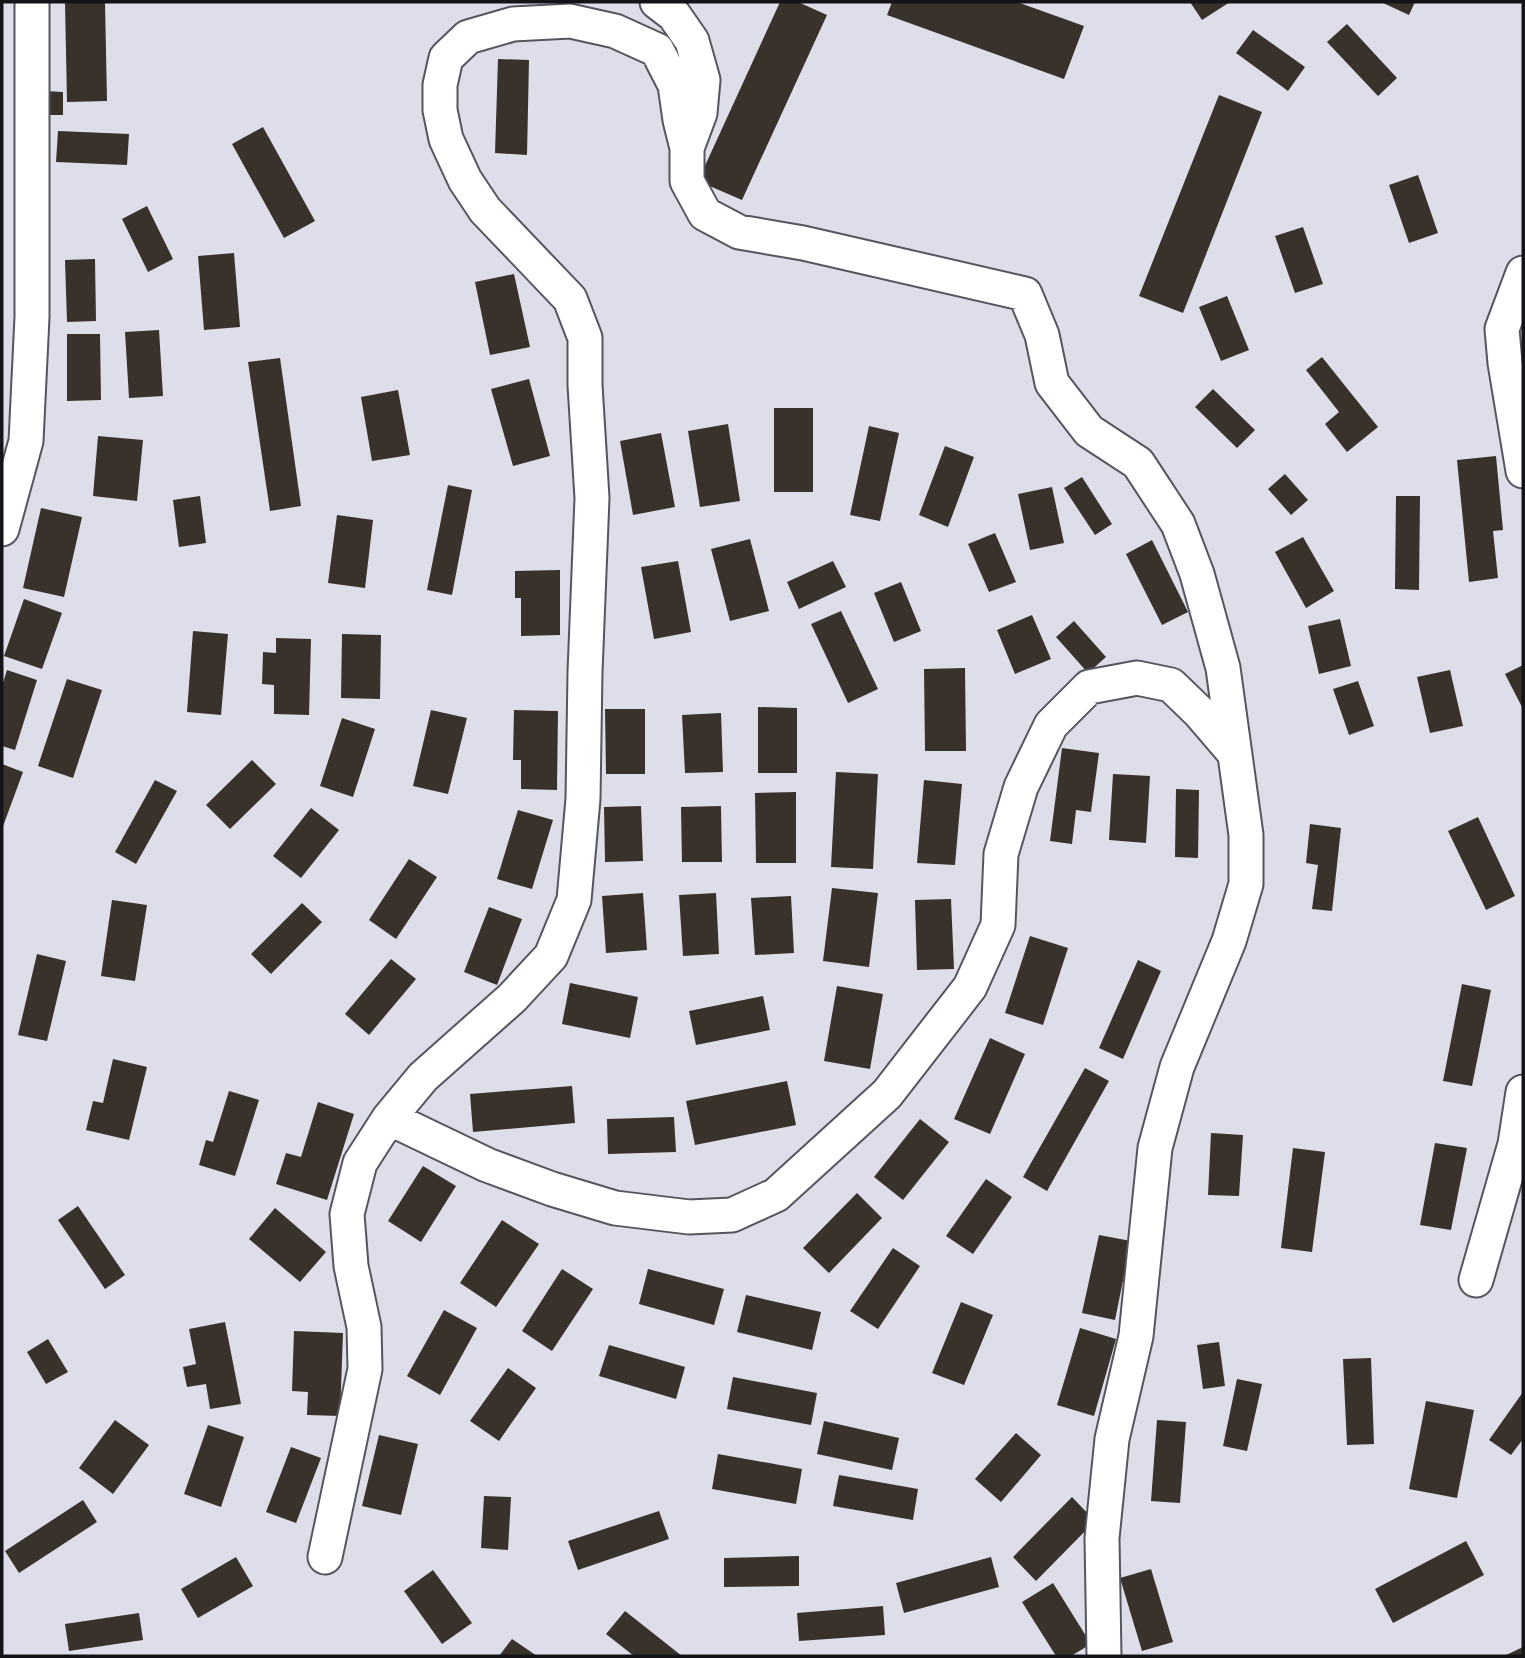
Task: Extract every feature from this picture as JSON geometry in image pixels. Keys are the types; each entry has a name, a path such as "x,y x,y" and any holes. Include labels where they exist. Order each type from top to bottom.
{"street":[{"path":"657,2 674,15 692,41 703,80 700,113 687,148"},
{"path":"2,529 26,441 32,317 32,4"},
{"path":"325,1557 365,1369 364,1327 351,1266 347,1214 360,1163 389,1118 424,1077 512,998 551,956 574,900 583,799 584,672 592,498 584,385 584,338 570,299 485,210 464,180 446,139 440,110 440,85 446,58 468,37 513,23 570,21 615,31 657,50 675,85 687,148 687,181 705,214 739,232 803,243 1025,294 1042,335 1052,383 1089,431 1138,463 1178,524 1197,574 1223,668 1246,835 1246,884 1229,941 1177,1068 1155,1148 1136,1336 1112,1439 1102,1538 1104,1656"},
{"path":"1523,273 1502,329 1523,471"},
{"path":"389,1118 488,1165 552,1189 615,1208 689,1217 732,1215 776,1195 887,1094 970,987 998,925 1002,854 1021,787 1051,725 1089,687 1137,678 1171,685 1199,712 1235,754"},
{"path":"1476,1280 1515,1144 1523,1092"}],"building":[{"path":"65,2 105,2 107,101 67,102"},
{"path":"780,2 798,2 827,15 742,200 698,181"},
{"path":"892,2 1017,2 1084,26 1064,79 887,15"},
{"path":"1190,2 1230,2 1202,20"},
{"path":"1381,2 1415,2 1409,15"},
{"path":"1347,24 1397,78 1378,96 1327,42"},
{"path":"1253,30 1305,67 1288,91 1236,53"},
{"path":"498,59 529,60 527,155 495,153"},
{"path":"45,91 63,92 63,115 44,115"},
{"path":"1219,95 1262,112 1183,313 1139,296"},
{"path":"263,127 315,221 284,238 232,144"},
{"path":"58,131 129,134 127,165 56,162"},
{"path":"1418,175 1438,233 1409,243 1389,185"},
{"path":"147,206 173,259 148,272 122,219"},
{"path":"1303,227 1323,284 1295,293 1275,236"},
{"path":"234,253 240,327 204,330 198,256"},
{"path":"95,259 96,321 67,322 65,260"},
{"path":"514,274 530,347 490,355 475,282"},
{"path":"1227,296 1249,350 1221,361 1199,307"},
{"path":"159,330 163,396 129,398 125,332"},
{"path":"67,334 100,334 101,400 67,401"},
{"path":"1322,357 1378,427 1347,452 1325,424 1339,412 1306,370"},
{"path":"280,358 301,506 270,511 248,362"},
{"path":"529,379 550,456 513,466 491,389"},
{"path":"1213,389 1255,430 1237,448 1195,407"},
{"path":"398,390 410,455 372,461 361,397"},
{"path":"774,408 813,408 813,492 774,492"},
{"path":"728,424 740,501 700,507 688,431"},
{"path":"869,426 899,433 880,521 850,515"},
{"path":"661,433 675,507 633,515 620,441"},
{"path":"98,436 143,440 137,501 93,496"},
{"path":"945,446 974,457 948,527 919,515"},
{"path":"1496,456 1503,530 1493,531 1498,578 1469,582 1457,460"},
{"path":"1285,474 1308,500 1291,515 1268,489"},
{"path":"1082,477 1112,524 1095,535 1064,488"},
{"path":"448,485 472,490 452,595 427,590"},
{"path":"1052,487 1064,543 1030,550 1018,494"},
{"path":"200,496 206,543 179,547 173,500"},
{"path":"1396,496 1420,496 1419,590 1395,589"},
{"path":"41,508 82,517 64,597 23,588"},
{"path":"337,515 373,520 365,588 328,583"},
{"path":"995,533 1016,582 989,592 968,544"},
{"path":"1303,537 1334,591 1306,608 1275,552"},
{"path":"750,539 769,611 730,621 711,549"},
{"path":"1152,540 1188,612 1162,625 1126,554"},
{"path":"678,561 691,632 654,639 641,567"},
{"path":"833,561 846,587 799,609 787,582"},
{"path":"560,570 560,635 521,636 521,598 515,598 515,571"},
{"path":"901,582 921,631 894,642 874,593"},
{"path":"24,599 62,613 42,669 4,656"},
{"path":"841,611 878,689 848,703 811,624"},
{"path":"1032,615 1051,659 1015,674 997,630"},
{"path":"1340,619 1351,666 1319,674 1308,626"},
{"path":"1074,621 1106,657 1088,673 1056,637"},
{"path":"193,631 228,634 221,715 187,712"},
{"path":"342,634 381,635 380,699 341,698"},
{"path":"276,638 311,639 309,715 274,714 274,685 262,684 263,652 276,653"},
{"path":"1523,665 1523,709 1505,674"},
{"path":"965,668 966,751 925,751 924,669"},
{"path":"7,670 37,680 15,750 2,746 2,686"},
{"path":"1450,670 1463,726 1430,733 1417,677"},
{"path":"67,679 102,690 73,778 38,766"},
{"path":"1358,681 1374,726 1349,735 1333,689"},
{"path":"758,707 797,708 797,773 758,773"},
{"path":"605,709 645,709 645,774 606,774"},
{"path":"431,710 467,718 448,794 413,786"},
{"path":"514,710 558,711 557,790 521,789 521,760 513,760"},
{"path":"721,713 723,772 685,773 682,715"},
{"path":"342,718 375,729 353,797 320,786"},
{"path":"1062,748 1099,753 1091,812 1076,810 1072,844 1050,841"},
{"path":"252,760 276,784 230,829 206,805"},
{"path":"2,764 23,772 2,829"},
{"path":"836,772 878,774 873,869 831,867"},
{"path":"1113,774 1150,776 1146,843 1109,840"},
{"path":"155,780 177,791 136,864 115,852"},
{"path":"924,780 962,784 955,865 917,863"},
{"path":"1176,789 1199,790 1198,858 1175,857"},
{"path":"796,792 796,863 756,863 755,793"},
{"path":"641,806 643,861 605,862 604,807"},
{"path":"721,806 722,862 682,862 681,807"},
{"path":"311,808 339,830 301,878 273,856"},
{"path":"518,810 553,820 532,889 497,879"},
{"path":"1478,817 1515,896 1486,910 1448,831"},
{"path":"1310,824 1341,828 1332,911 1312,909 1318,865 1306,863"},
{"path":"409,859 437,877 396,939 369,920"},
{"path":"832,888 878,893 869,967 823,961"},
{"path":"643,893 647,950 606,953 602,896"},
{"path":"716,893 719,954 683,956 679,895"},
{"path":"791,896 794,953 755,955 751,898"},
{"path":"951,899 954,969 917,970 915,900"},
{"path":"112,900 147,905 135,981 101,976"},
{"path":"302,903 322,922 271,974 251,954"},
{"path":"489,907 522,919 497,985 464,972"},
{"path":"1030,936 1068,948 1043,1025 1005,1013"},
{"path":"37,954 66,961 47,1041 18,1035"},
{"path":"391,959 416,979 369,1035 345,1014"},
{"path":"1138,960 1161,971 1123,1059 1099,1048"},
{"path":"570,983 638,997 630,1038 562,1024"},
{"path":"1462,984 1491,990 1472,1086 1443,1081"},
{"path":"837,986 883,994 870,1069 824,1061"},
{"path":"763,996 770,1030 696,1045 689,1011"},
{"path":"990,1038 1025,1054 990,1134 954,1119"},
{"path":"113,1059 147,1067 129,1140 86,1130 93,1101 103,1103"},
{"path":"1085,1068 1109,1081 1047,1191 1023,1177"},
{"path":"787,1081 796,1125 695,1145 686,1101"},
{"path":"572,1086 575,1123 473,1132 470,1094"},
{"path":"229,1091 259,1100 235,1176 199,1165 206,1140 213,1142"},
{"path":"318,1102 354,1114 327,1200 276,1184 286,1153 301,1157"},
{"path":"674,1117 676,1152 608,1154 607,1119"},
{"path":"920,1119 949,1142 903,1200 874,1177"},
{"path":"1211,1133 1243,1135 1239,1196 1208,1195"},
{"path":"1435,1143 1467,1148 1451,1230 1420,1225"},
{"path":"1293,1148 1325,1152 1312,1252 1281,1248"},
{"path":"423,1166 456,1186 421,1242 388,1221"},
{"path":"986,1179 1012,1197 973,1254 946,1236"},
{"path":"857,1193 882,1218 829,1273 803,1248"},
{"path":"78,1206 125,1275 105,1289 58,1220"},
{"path":"275,1208 326,1252 300,1282 249,1239"},
{"path":"502,1220 539,1244 496,1307 460,1283"},
{"path":"1099,1235 1131,1241 1115,1320 1082,1313"},
{"path":"893,1248 920,1266 878,1329 850,1311"},
{"path":"562,1269 593,1289 552,1351 522,1331"},
{"path":"648,1269 724,1289 714,1325 639,1304"},
{"path":"746,1295 821,1312 812,1350 737,1332"},
{"path":"961,1302 993,1315 964,1385 932,1373"},
{"path":"444,1310 477,1328 440,1395 407,1376"},
{"path":"225,1322 241,1404 210,1409 206,1384 187,1387 183,1367 196,1364 189,1329"},
{"path":"1080,1328 1116,1339 1094,1416 1057,1405"},
{"path":"294,1331 343,1333 340,1416 307,1415 308,1392 292,1391"},
{"path":"48,1339 68,1372 46,1384 27,1352"},
{"path":"1219,1342 1225,1386 1203,1389 1197,1345"},
{"path":"609,1345 685,1367 676,1399 599,1376"},
{"path":"1371,1358 1374,1444 1347,1445 1343,1359"},
{"path":"508,1368 536,1388 499,1441 470,1421"},
{"path":"733,1377 817,1393 811,1425 727,1409"},
{"path":"1237,1379 1262,1384 1247,1451 1223,1446"},
{"path":"1523,1392 1523,1439 1511,1455 1489,1440"},
{"path":"1426,1401 1474,1410 1457,1498 1409,1489"},
{"path":"115,1420 149,1445 113,1494 79,1468"},
{"path":"1157,1420 1186,1422 1180,1503 1151,1501"},
{"path":"824,1421 899,1438 892,1470 817,1454"},
{"path":"208,1425 244,1437 221,1507 184,1494"},
{"path":"1016,1433 1041,1455 1001,1502 975,1479"},
{"path":"379,1435 418,1444 401,1515 362,1506"},
{"path":"291,1447 321,1458 296,1523 266,1512"},
{"path":"718,1454 802,1469 796,1504 712,1489"},
{"path":"839,1475 918,1489 913,1520 833,1506"},
{"path":"484,1496 511,1497 508,1550 481,1548"},
{"path":"1072,1497 1095,1521 1036,1581 1013,1557"},
{"path":"83,1500 97,1522 19,1573 5,1551"},
{"path":"659,1511 669,1539 578,1570 568,1541"},
{"path":"1466,1541 1484,1575 1393,1623 1375,1589"},
{"path":"799,1556 799,1586 724,1587 724,1558"},
{"path":"236,1557 253,1586 198,1618 181,1589"},
{"path":"991,1557 999,1587 904,1613 896,1583"},
{"path":"1151,1569 1173,1642 1142,1651 1120,1578"},
{"path":"433,1570 472,1623 442,1644 404,1591"},
{"path":"1053,1583 1091,1644 1071,1656 1056,1656 1022,1602"},
{"path":"883,1606 885,1635 799,1641 797,1613"},
{"path":"625,1611 682,1656 634,1656 606,1634"},
{"path":"139,1613 143,1640 69,1651 65,1624"},
{"path":"512,1639 537,1656 499,1656"},
{"path":"1523,1647 1523,1656 1504,1656"}]}
